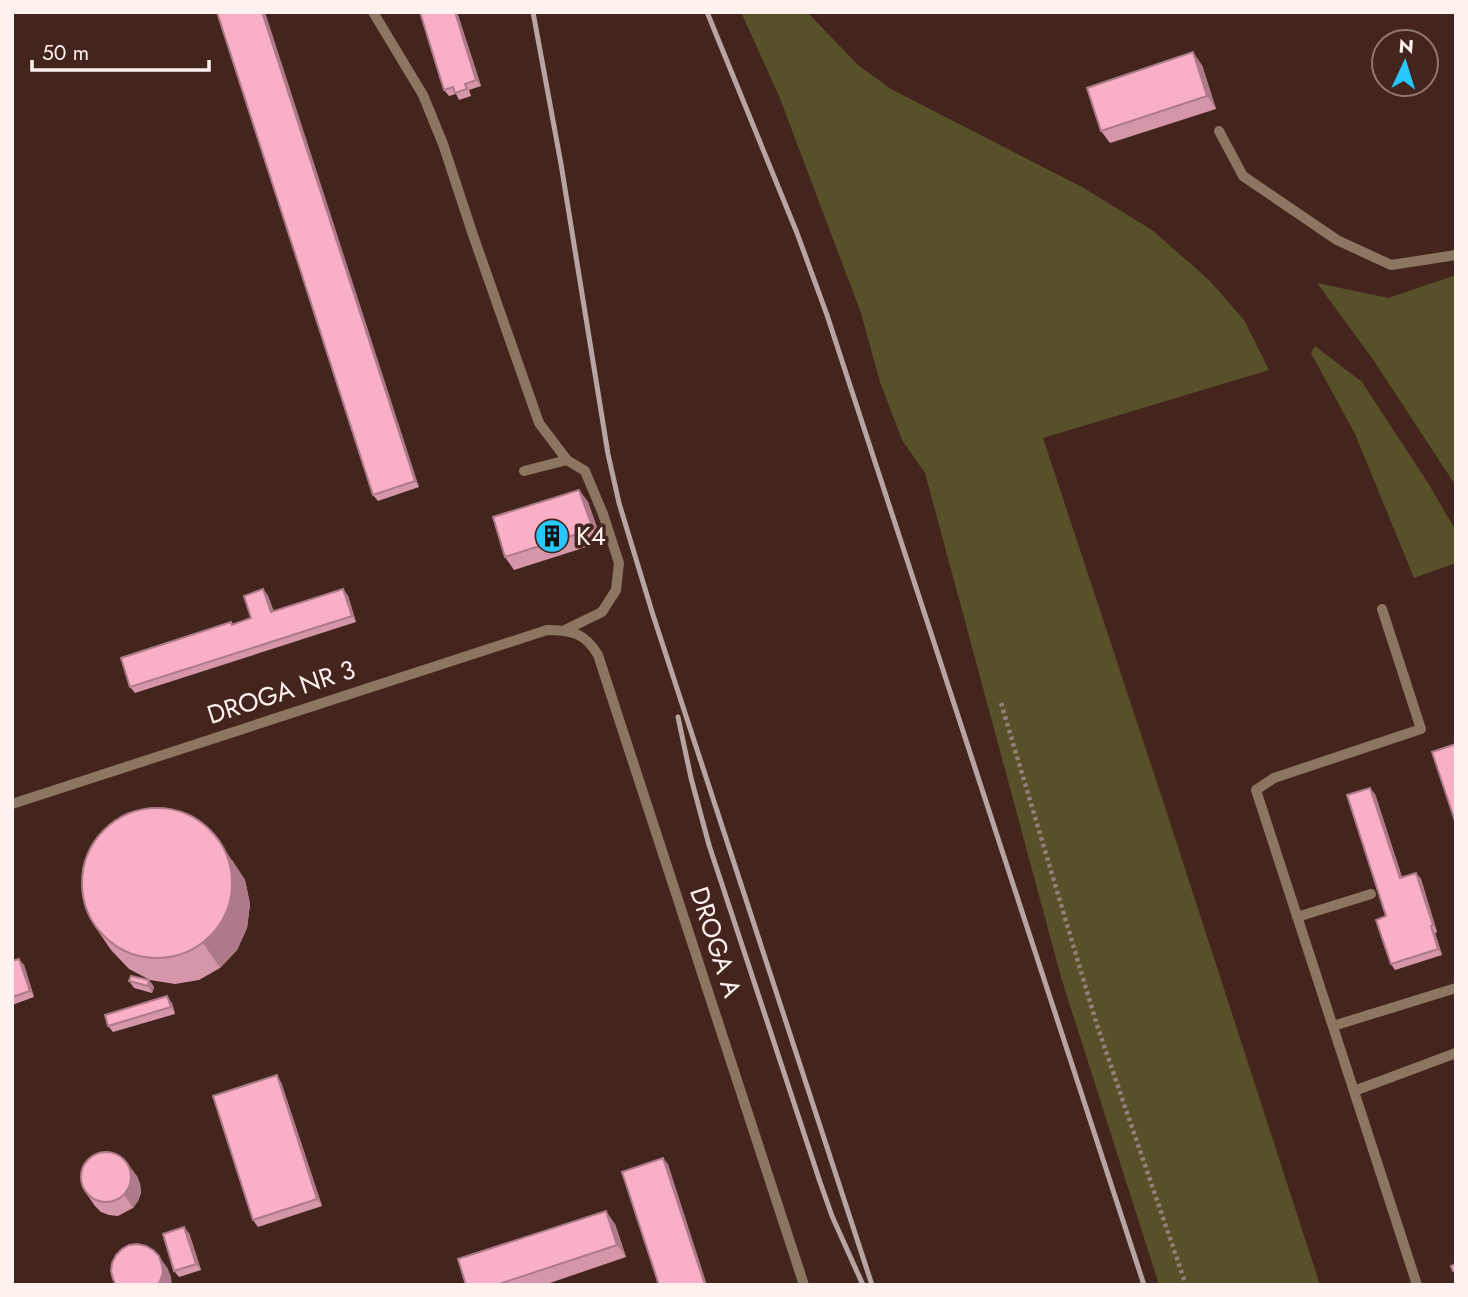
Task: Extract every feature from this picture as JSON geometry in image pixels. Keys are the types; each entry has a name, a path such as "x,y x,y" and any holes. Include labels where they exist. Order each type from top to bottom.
{"lane":[{"name":"DROGA NR 3","path":"12,804 535,633 565,630 602,612 617,590 619,563 585,471 567,460 540,423 443,144 422,95 373,12"},
{"path":"1219,131 1243,176 1337,240 1391,265 1456,255"},
{"path":"524,471 567,460"},
{"path":"1382,609 1422,729 1274,778 1256,790 1417,1285"},
{"name":"DROGA A","path":"565,630 582,636 598,655 804,1285"},
{"path":"1297,917 1371,894"},
{"path":"1333,1026 1456,988"},
{"path":"1354,1090 1456,1053"}],"path":[{"path":"1001,703 1096,1022 1186,1285"}],"shaded area":[{"path":"741,12 807,12 858,65 891,89 1082,187 1152,230 1209,280 1244,320 1269,370 1043,438 1320,1285 1159,1285 1061,977 925,473 902,440 880,382 861,313 779,96"},
{"path":"1456,275 1456,486 1372,358 1317,283 1388,298"},
{"path":"1315,346 1362,382 1428,483 1456,531 1456,563 1414,578 1355,434 1311,353"}],"building":[{"path":"217,12 262,12 415,481 373,495"},
{"path":"420,12 455,12 476,80 465,84 467,89 455,93 453,87 444,90"},
{"path":"1193,52 1207,96 1101,131 1087,88"},
{"name":"K4","path":"579,490 593,529 505,557 493,517"},
{"path":"263,589 271,612 343,589 352,616 130,687 121,658 251,618 244,596"},
{"path":"1456,744 1456,824 1432,752"},
{"path":"1370,788 1400,878 1416,873 1438,949 1391,964 1376,920 1386,916 1347,795"},
{"path":"157,808 186,814 210,830 226,854 232,883 226,912 210,936 186,952 157,958 128,952 104,936 88,912 82,883 88,854 104,830 128,814"},
{"path":"19,959 30,991 12,997 12,961"},
{"path":"131,976 149,980 148,986 129,981"},
{"path":"167,996 171,1007 108,1026 105,1015"},
{"path":"277,1075 317,1199 253,1220 213,1096"},
{"path":"106,1152 124,1159 131,1177 124,1195 106,1202 88,1195 81,1177 88,1159"},
{"path":"663,1158 705,1285 659,1285 622,1172"},
{"path":"606,1211 617,1245 496,1285 466,1285 458,1259"},
{"path":"184,1227 196,1264 174,1271 163,1234"},
{"path":"129,1245 146,1246 159,1256 163,1273 158,1285 116,1285 111,1271 116,1255"}],"railway":[{"path":"533,12 561,164 608,454 619,503 653,615 872,1285"},
{"path":"707,12 797,233 827,315 1144,1285"},
{"path":"678,717 709,845 820,1182 863,1285"}],"place":[{"name":"K4","path":"552,536"}]}
